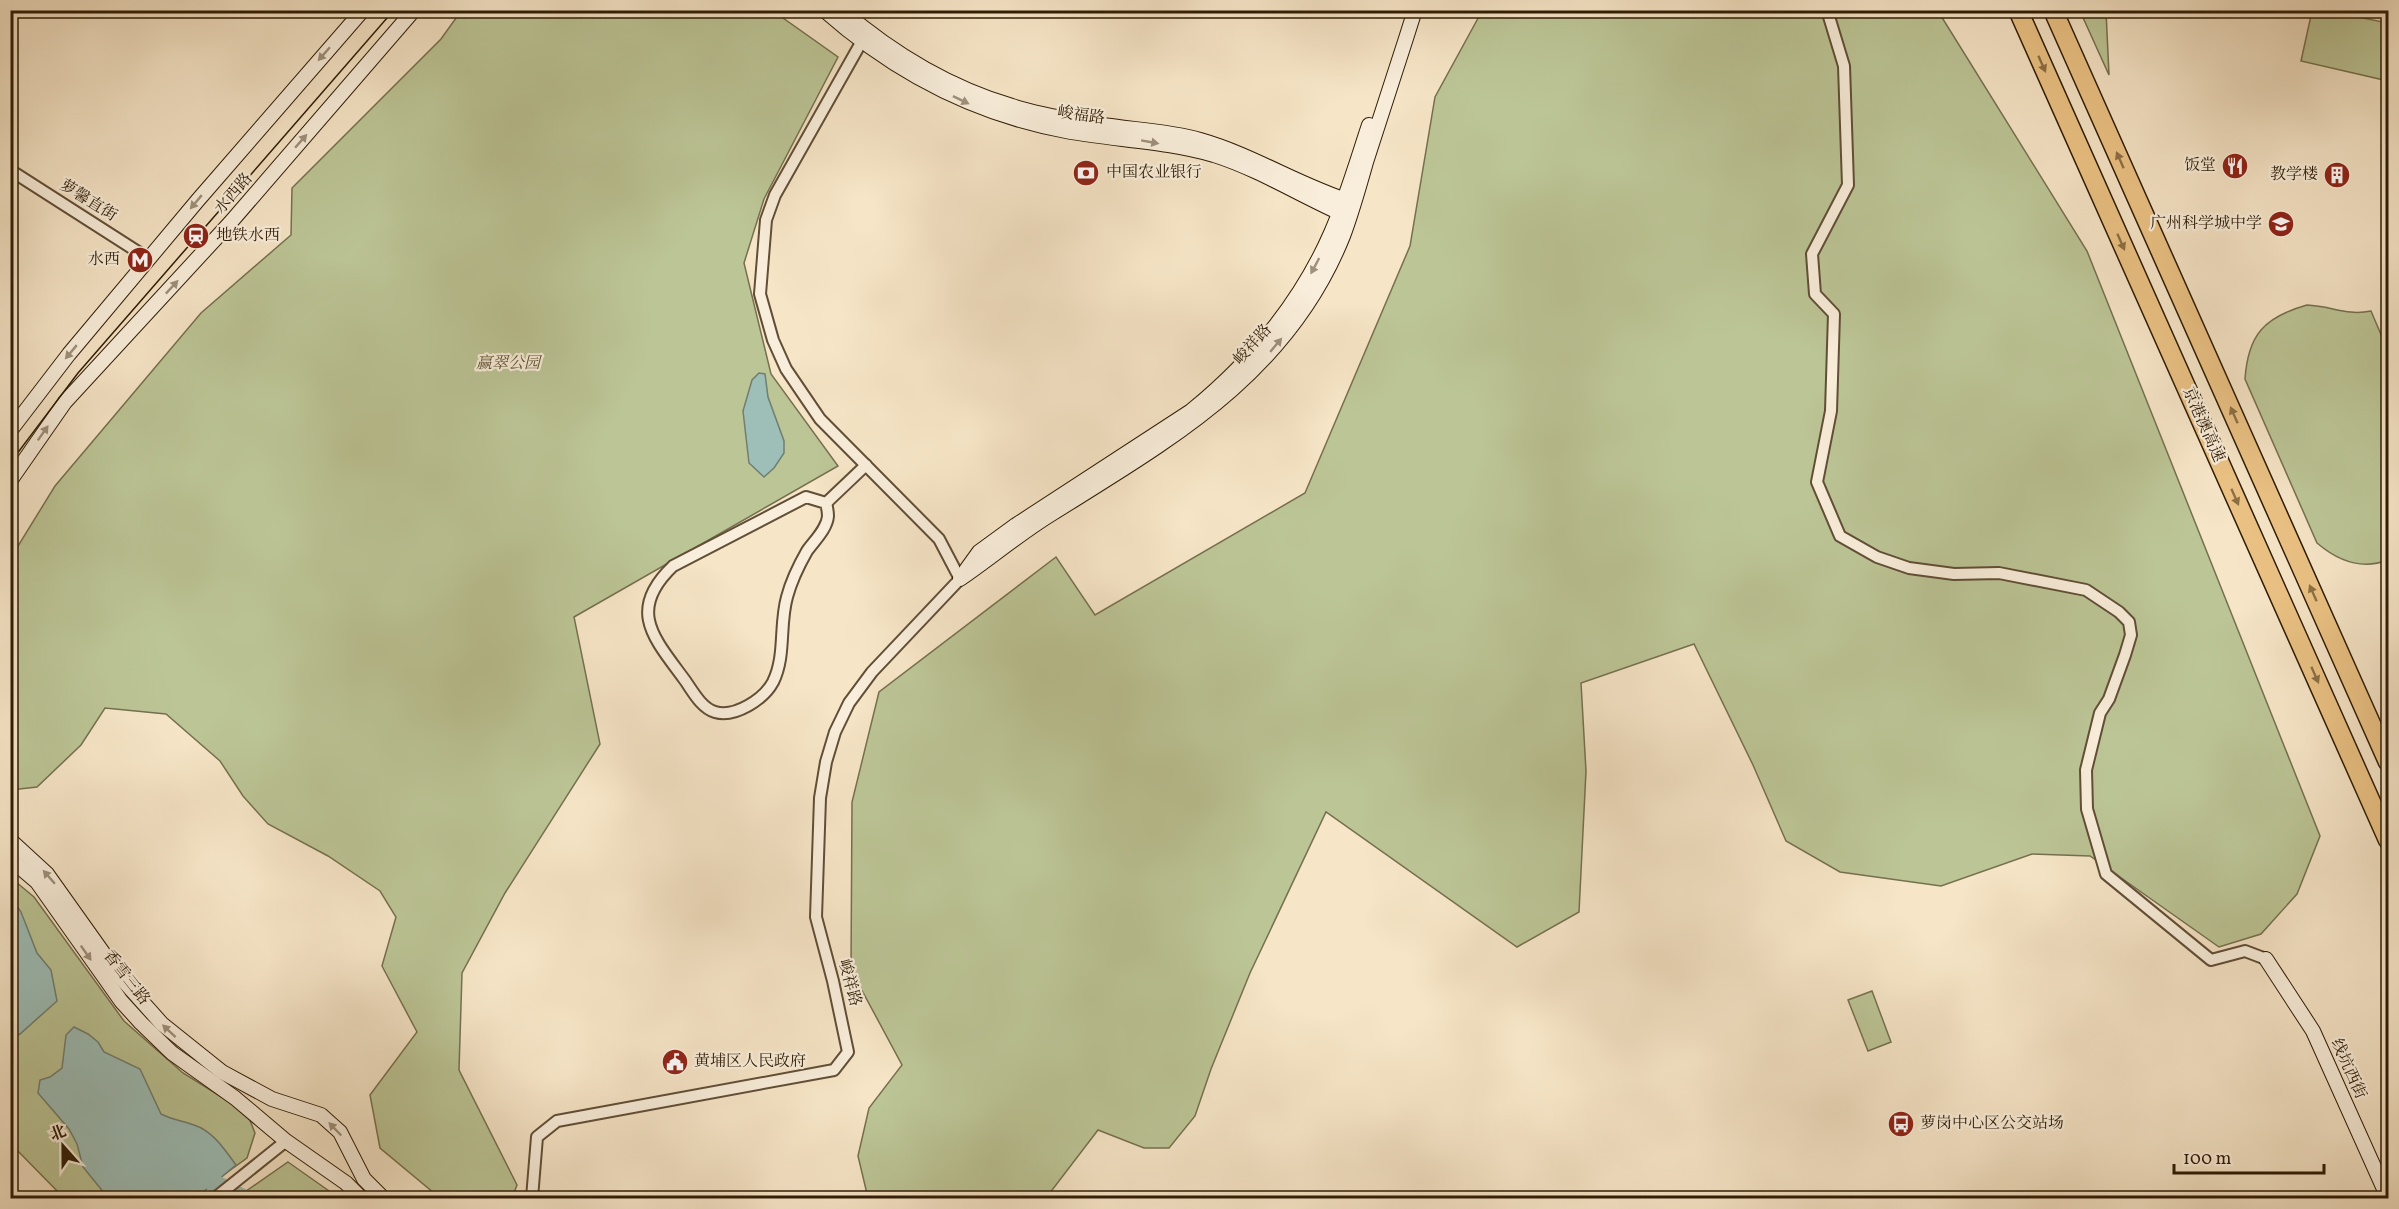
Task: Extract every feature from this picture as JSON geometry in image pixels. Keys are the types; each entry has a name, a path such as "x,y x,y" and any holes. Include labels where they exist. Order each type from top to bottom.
{"highway":[{"name":"京港澳高速","path":"2053,10 2388,762"},
{"name":"京港澳高速","path":"2020,15 2388,840"}],"street":[{"name":"水西路","path":"10,431 51,377 236,155 363,10"},
{"name":"水西路","path":"10,481 65,402 230,223 414,10"},
{"name":"峻福路","path":"824,10 862,41 914,75 975,107 1008,118 1068,132 1141,141 1215,155 1346,208"},
{"name":"峻福路","path":"842,10 887,46 912,62 982,96 1048,115 1170,132 1201,140 1241,154 1328,195 1346,208"},
{"name":"峻祥路","path":"531,1198 537,1137 557,1121 834,1071 848,1052 816,917 820,798 826,762 835,732 849,703 872,672 960,579 1050,515 1162,445 1228,395 1272,350 1303,309 1325,273 1343,236 1346,208 1407,10"},
{"name":"峻祥路","path":"1346,208 1415,10"},
{"path":"1827,10 1844,66 1848,185 1812,254 1815,294 1834,314 1831,411 1816,482 1840,536 1877,557 1909,568 1954,574 1999,573 2086,590 2119,612 2128,622 2130,635 2109,699 2100,713 2086,771 2087,809 2106,874 2211,960 2246,951 2266,959"},
{"path":"862,41 775,195 766,220 760,294 773,340 786,369 820,419 939,539 960,579"},
{"name":"萝馨直街","path":"10,170 149,259"},
{"path":"826,503 866,465"},
{"path":"806,496 826,503 828,518 807,552 787,595 782,617 780,660 773,682 764,694 748,706 730,712 715,712 702,704 655,640 649,622 648,601 659,579 673,566 806,496"},
{"path":"10,840 47,874 121,978 162,1023 222,1072 272,1099 321,1115 340,1132 364,1179 383,1198"},
{"name":"香雪三路","path":"10,859 36,882 121,1001 172,1053 234,1098 286,1141 346,1183 361,1198"},
{"name":"线坑西街","path":"2266,959 2313,1031 2388,1198"},
{"path":"215,1198 286,1141"}],"green space":[{"name":"赢翠公园","path":"461,11 773,11 838,57 764,199 744,263 771,374 838,466 574,617 600,744 505,893 462,973 459,1070 517,1185 512,1198 440,1198 380,1148 370,1095 417,1032 382,966 396,917 380,891 328,856 268,824 243,796 220,761 166,714 105,708 81,745 37,787 11,790 10,559 55,486 201,313 291,235 292,188 441,39"},
{"path":"1482,11 1938,11 2087,251 2320,836 2297,894 2261,934 2219,947 2090,856 2032,854 1941,886 1840,872 1786,841 1753,765 1694,644 1581,683 1586,771 1579,912 1517,947 1326,812 1250,973 1211,1069 1195,1116 1169,1148 1144,1148 1098,1130 1046,1198 868,1198 858,1156 869,1108 902,1065 851,970 852,802 879,692 1056,557 1095,615 1305,493 1410,246 1435,97"},
{"path":"2080,11 2106,11 2109,75"},
{"path":"2312,11 2329,11 2388,23 2388,81 2301,61"},
{"path":"2307,305 2346,312 2371,311 2388,351 2388,560 2378,563 2351,562 2333,555 2317,543 2245,379 2250,351 2261,330 2280,315"},
{"path":"10,877 34,897 124,1021 183,1073 247,1113 255,1133 247,1158 191,1198 64,1198 11,1144"},
{"path":"1872,991 1891,1042 1868,1051 1848,1000"},
{"path":"288,1162 339,1198 236,1198"}],"water":[{"path":"759,373 765,374 768,397 784,441 784,453 774,468 764,477 749,463 743,411 752,380"},
{"path":"10,896 21,912 37,953 51,970 57,1001 20,1034 11,1037"},
{"path":"74,1027 98,1042 104,1052 140,1069 161,1114 207,1132 236,1165 202,1193 168,1198 117,1198 105,1194 83,1167 77,1144 69,1129 38,1093 40,1080 50,1077 62,1068 66,1035"}],"waterway":[{"path":"214,1183 243,1198"}],"tram line":[{"path":"10,463 78,373 394,10"}],"place":[{"name":"饭堂","path":"2235,166"},
{"name":"中国农业银行","path":"1086,173"},
{"name":"教学楼","path":"2337,175"},
{"name":"广州科学城中学","path":"2281,224"},
{"name":"地铁水西","path":"196,236"},
{"name":"水西","path":"140,260"},
{"name":"黄埔区人民政府","path":"675,1062"},
{"name":"萝岗中心区公交站场","path":"1901,1124"}]}
